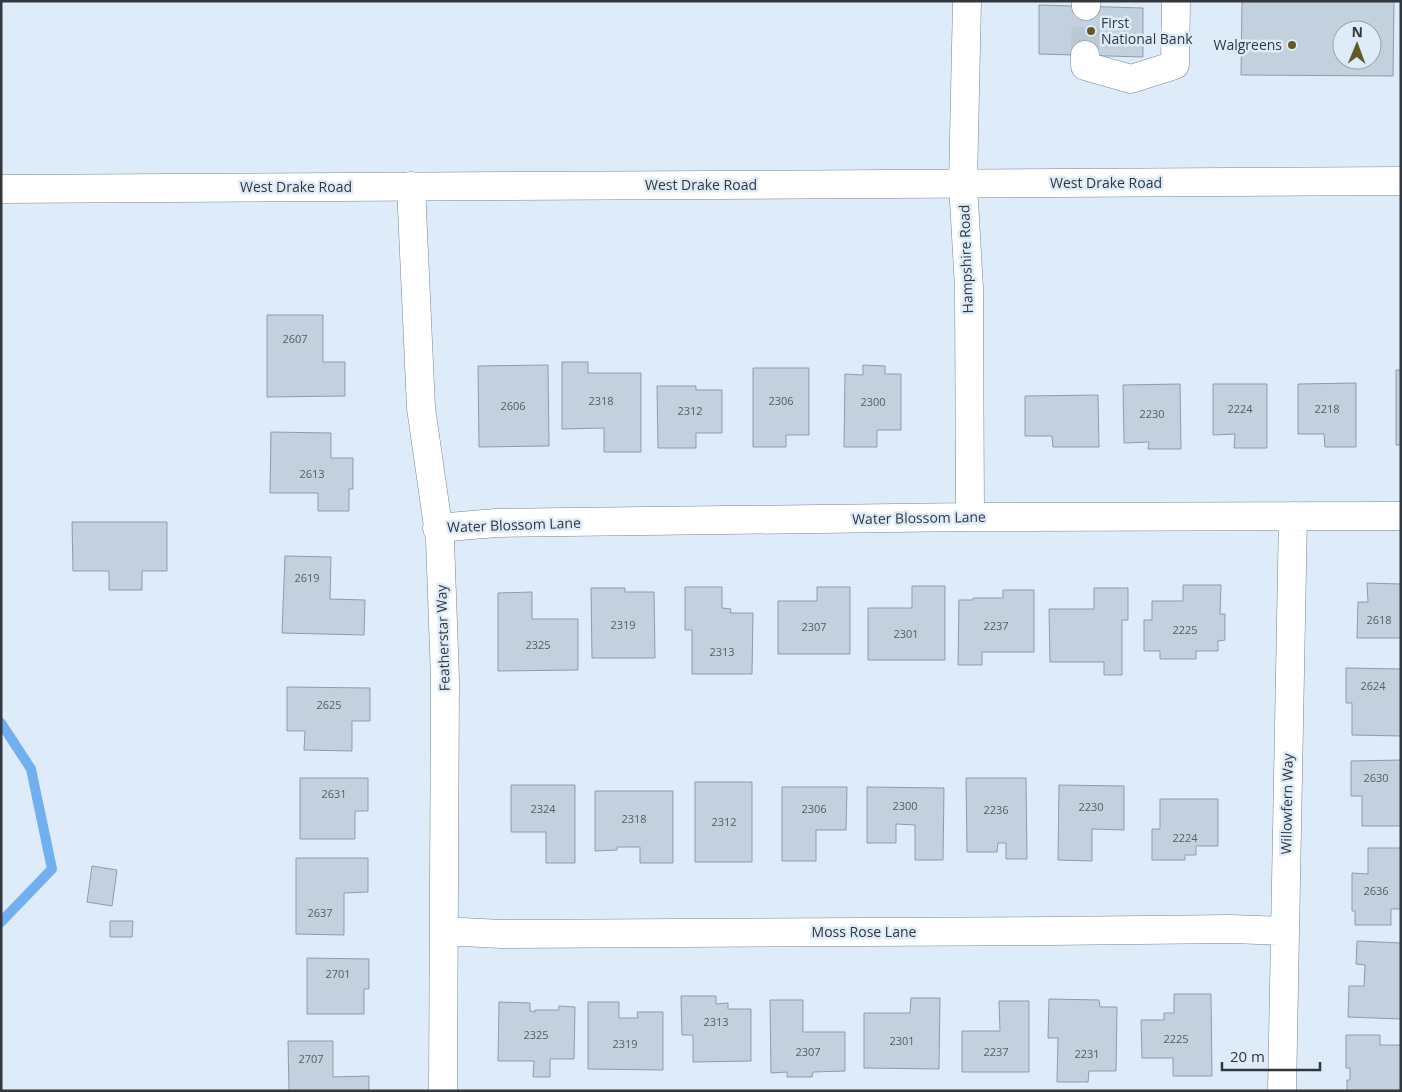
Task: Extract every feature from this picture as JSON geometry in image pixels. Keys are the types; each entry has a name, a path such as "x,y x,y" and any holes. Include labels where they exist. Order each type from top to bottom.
{"street":[{"name":"Hampshire Road","path":"966,1 963,183 969,288 970,517"},
{"path":"1085,55 1085,66 1132,79 1175,65 1176,1"},
{"name":"West Drake Road","path":"1,189 1401,182"},
{"name":"Featherstar Way","path":"411,186 421,408 440,540 445,679 443,1091"},
{"name":"Willowfern Way","path":"1282,1091 1292,516"},
{"name":"Water Blossom Lane","path":"437,528 496,523 970,517 1401,516"},
{"name":"Moss Rose Lane","path":"444,932 501,934 1049,931 1231,928 1284,931"}],"building":[{"name":"Walgreens","path":"1242,1 1394,1 1393,76 1241,75"},
{"name":"First National Bank","path":"1039,5 1143,8 1143,57 1039,54"},
{"path":"267,315 323,315 323,362 345,362 345,396 267,397"},
{"path":"562,362 588,362 588,373 641,373 641,452 604,452 604,428 562,429"},
{"path":"548,365 549,446 479,447 478,366"},
{"path":"863,365 885,366 885,374 901,374 901,430 877,430 877,447 844,447 845,374 863,375"},
{"path":"753,368 809,368 809,435 786,435 786,447 753,447"},
{"path":"1396,370 1401,370 1401,445 1396,445"},
{"path":"1356,383 1356,447 1325,447 1324,434 1298,434 1298,384"},
{"path":"1180,384 1181,449 1148,449 1149,442 1124,443 1123,385"},
{"path":"1213,384 1267,384 1267,448 1234,448 1235,434 1213,435"},
{"path":"657,386 696,386 696,390 722,390 722,433 696,433 696,448 658,448"},
{"path":"1098,395 1099,447 1053,447 1052,436 1025,436 1025,396"},
{"path":"271,432 331,433 331,458 353,458 353,489 349,489 349,511 318,511 318,493 270,493"},
{"path":"72,522 167,522 167,571 142,571 142,590 109,590 109,571 73,571"},
{"path":"285,556 331,557 330,599 365,600 364,635 282,633"},
{"path":"1367,583 1401,584 1401,638 1357,638 1358,602 1368,602"},
{"path":"1183,585 1221,585 1220,614 1225,614 1225,640 1218,641 1218,651 1196,651 1196,659 1160,659 1160,651 1144,651 1144,620 1152,620 1152,601 1183,601"},
{"path":"912,586 945,586 945,660 868,660 868,608 912,608"},
{"path":"685,587 722,587 722,608 731,609 730,613 753,613 752,674 692,674 692,630 685,630"},
{"path":"817,587 850,587 850,654 778,654 778,601 817,601"},
{"path":"591,588 625,588 625,592 654,592 655,658 592,658"},
{"path":"1094,588 1128,588 1128,620 1122,620 1122,675 1104,675 1104,662 1050,662 1049,609 1094,609"},
{"path":"1003,590 1034,590 1034,652 982,652 982,665 958,665 959,600 1003,598"},
{"path":"532,592 532,619 578,619 578,670 498,671 498,593"},
{"path":"1346,668 1401,669 1401,736 1352,735 1352,703 1346,703"},
{"path":"287,687 370,688 370,721 352,721 352,751 304,750 305,731 287,731"},
{"path":"1401,760 1401,826 1362,826 1362,796 1351,796 1351,761"},
{"path":"300,778 368,778 368,811 355,811 355,839 300,839"},
{"path":"966,778 1026,778 1027,859 1006,859 1006,843 998,843 997,852 967,852"},
{"path":"695,782 752,782 752,862 695,862"},
{"path":"511,785 575,785 575,863 546,863 546,832 511,832"},
{"path":"1059,785 1124,786 1124,830 1092,829 1092,861 1058,860"},
{"path":"782,787 847,787 846,830 816,830 816,861 782,861"},
{"path":"867,787 944,788 943,860 915,860 915,825 896,824 896,843 867,843"},
{"path":"595,791 673,791 673,863 640,863 640,847 617,847 617,850 595,851"},
{"path":"1160,799 1218,799 1218,846 1196,846 1196,855 1185,855 1185,860 1152,860 1152,829 1160,829"},
{"path":"1368,848 1401,848 1401,909 1391,909 1391,925 1355,925 1355,911 1352,911 1352,873 1368,874"},
{"path":"296,858 368,858 368,892 344,893 344,935 296,934"},
{"path":"92,866 117,870 112,906 87,902"},
{"path":"110,921 133,921 132,937 110,937"},
{"path":"1357,941 1401,943 1401,1019 1348,1017 1349,986 1364,986 1365,965 1356,964"},
{"path":"307,958 369,959 369,989 364,989 364,1014 307,1014"},
{"path":"1174,994 1211,994 1212,1076 1173,1076 1173,1058 1142,1058 1141,1020 1164,1020 1164,1013 1174,1013"},
{"path":"681,996 716,996 716,1004 728,1003 728,1009 751,1009 751,1061 693,1062 693,1035 682,1035"},
{"path":"911,998 940,998 939,1069 864,1068 864,1013 910,1013"},
{"path":"1049,999 1099,1000 1100,1007 1117,1007 1116,1071 1089,1071 1088,1082 1057,1082 1058,1038 1048,1038"},
{"path":"770,1000 803,1000 803,1032 845,1032 845,1071 813,1072 812,1077 787,1077 787,1072 771,1073"},
{"path":"999,1001 1029,1001 1029,1072 962,1072 962,1031 1000,1031"},
{"path":"499,1002 530,1003 530,1011 535,1012 535,1010 559,1010 559,1006 575,1007 574,1059 550,1059 550,1077 533,1077 534,1061 498,1061"},
{"path":"588,1002 619,1002 619,1018 638,1018 637,1012 663,1012 663,1070 588,1069"},
{"path":"1346,1035 1380,1035 1380,1045 1401,1045 1401,1091 1347,1091 1347,1080 1350,1080 1350,1068 1346,1068"},
{"path":"288,1041 333,1041 333,1077 369,1076 369,1091 289,1091"}],"waterway":[{"path":"1,723 31,769 52,869 1,922"}],"tunnel":[{"path":"1085,55 1086,6"}],"place":[{"name":"First National Bank","path":"1091,31"},
{"name":"Walgreens","path":"1292,45"}]}
